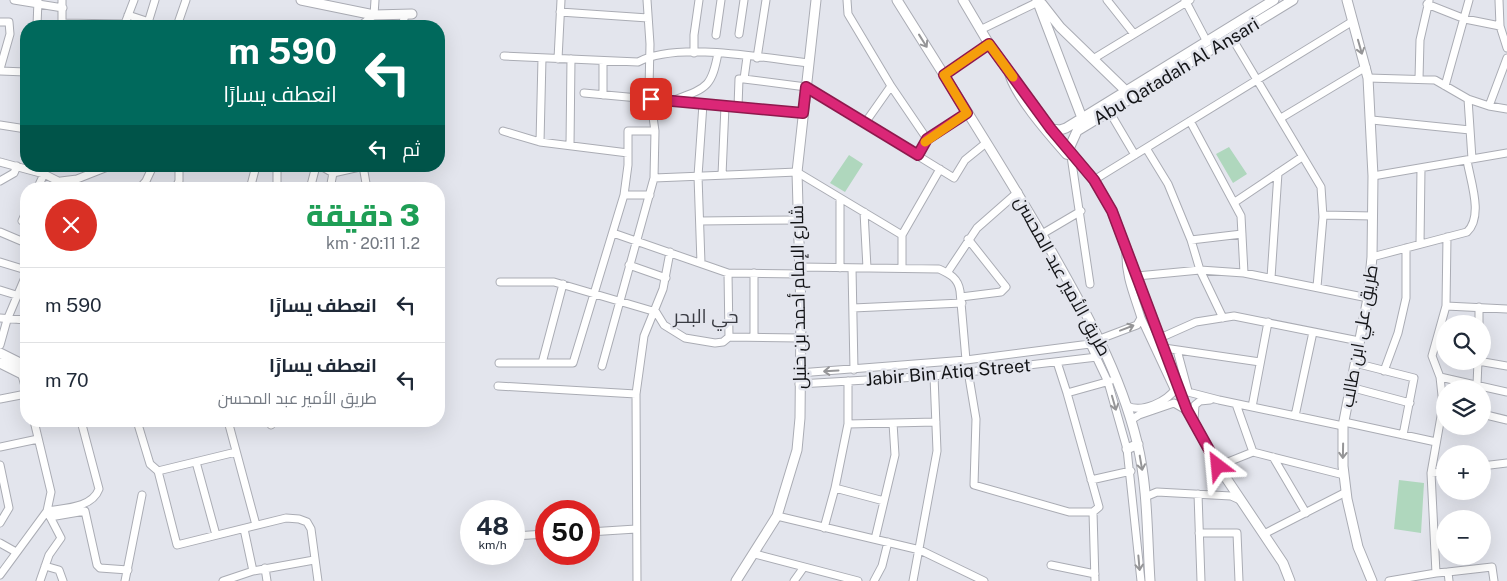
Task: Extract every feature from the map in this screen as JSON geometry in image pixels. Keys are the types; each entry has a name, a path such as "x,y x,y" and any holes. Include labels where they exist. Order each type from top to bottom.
{"main road":[{"path":"301,0 374,15 408,15"},
{"name":"شارع الإمام أحمد بن حنبل","path":"736,581 755,554 777,516 797,450 800,418 800,271 797,172 809,63 813,0"},
{"name":"طريق الأمير عبد المحسن","path":"897,0 1018,192 1090,320 1118,380 1138,444 1145,497 1150,581"},
{"path":"963,0 989,44 1068,153 1094,180 1112,211 1187,410 1218,466 1283,563 1290,581"},
{"name":"Abu Qatadah Al Ansari","path":"1051,129 1060,130 1066,128 1206,40 1274,0"},
{"name":"Abu Qatadah Al Ansari","path":"1068,153 1077,131 1293,0"},
{"name":"طريق علي ابن طالب","path":"1347,0 1368,78 1374,176 1372,257 1368,298 1343,424 1344,475 1358,546 1372,581"},
{"path":"1038,1 1060,27 1125,90"},
{"path":"1038,1 1082,118"},
{"path":"0,353 20,363"},
{"path":"0,363 20,374"},
{"path":"1127,449 1138,444"},
{"path":"1136,521 1146,520"}],"street":[{"path":"14,0 63,4 62,20"},
{"path":"126,20 134,0"},
{"path":"149,20 155,0"},
{"path":"179,20 186,0"},
{"path":"368,20 374,15 375,0"},
{"path":"558,59 561,0"},
{"path":"602,366 654,178 655,131 651,99 647,0"},
{"path":"694,53 694,35 700,0"},
{"path":"716,35 721,0"},
{"path":"739,34 744,0"},
{"path":"757,58 766,0"},
{"path":"847,0 848,14 891,86 927,139"},
{"path":"1107,0 1134,34"},
{"path":"1445,86 1469,0"},
{"path":"1499,0 1500,26 1507,46"},
{"path":"980,30 1038,1"},
{"path":"1093,59 1187,1 1206,40"},
{"path":"1419,79 1420,40 1428,2 1464,19 1500,26"},
{"path":"37,20 38,3"},
{"path":"560,12 648,18"},
{"path":"128,15 139,20"},
{"path":"405,20 408,15"},
{"path":"1094,180 1353,21"},
{"path":"0,22 9,22 10,34 0,70 20,72"},
{"path":"1232,38 1258,79 1320,187 1323,215 1317,287"},
{"path":"944,75 989,44"},
{"path":"504,56 638,62 650,56 694,53 809,63"},
{"path":"675,100 694,93 713,77 718,54"},
{"path":"744,79 747,57"},
{"path":"540,142 542,58"},
{"path":"570,146 571,60"},
{"path":"1489,106 1507,60"},
{"path":"603,61 603,95"},
{"path":"1281,118 1366,67"},
{"path":"1008,70 1009,79 1034,116 1068,153 1080,211 1090,284"},
{"path":"1368,78 1435,80 1468,99 1489,106 1507,109"},
{"path":"738,107 739,79 806,87 954,178 965,160 986,143"},
{"path":"865,123 891,86"},
{"path":"584,93 803,113"},
{"path":"1372,257 1467,232 1473,227 1476,214 1469,160 1468,99"},
{"path":"701,263 698,176 703,104"},
{"path":"722,175 726,106"},
{"path":"1109,111 1136,155"},
{"path":"918,155 927,139 967,113"},
{"path":"1372,120 1470,130"},
{"path":"1190,121 1241,216 1244,273"},
{"path":"0,125 20,128"},
{"path":"503,131 540,142 628,153"},
{"path":"498,363 573,363 624,195 628,131 655,131"},
{"path":"1146,148 1168,184 1191,240 1200,270 1223,318"},
{"path":"1374,176 1507,153"},
{"path":"1235,202 1302,157"},
{"path":"0,162 20,167"},
{"path":"0,181 14,173 17,166"},
{"path":"1420,244 1421,168"},
{"path":"902,268 902,235 940,169"},
{"path":"37,172 61,181 77,179 95,172"},
{"path":"331,182 333,173 337,172"},
{"path":"654,178 797,172 902,235"},
{"path":"1271,278 1278,173"},
{"path":"40,182 44,174"},
{"path":"948,273 968,239 990,214 1018,192"},
{"path":"624,195 650,195"},
{"path":"840,198 840,268"},
{"path":"1042,234 1080,211"},
{"path":"864,212 867,268"},
{"path":"1323,215 1373,216"},
{"path":"700,220 798,220"},
{"path":"0,232 20,240"},
{"path":"613,233 728,273 840,268 939,269 948,273 959,284 966,360"},
{"path":"1191,240 1242,234"},
{"path":"1440,380 1432,356 1446,306 1447,237"},
{"path":"853,308 961,300 1002,292 1006,287 968,239"},
{"path":"1126,248 1128,280 1141,318 1177,386 1188,392 1236,404 1436,442"},
{"path":"1384,371 1398,333 1406,298 1406,248"},
{"path":"637,581 636,394 644,336 656,312 666,278 670,252"},
{"path":"0,262 20,268"},
{"path":"629,265 666,278"},
{"path":"852,268 854,370"},
{"path":"1136,276 1200,270 1244,273 1368,298"},
{"path":"728,273 729,337"},
{"path":"754,273 754,337"},
{"path":"500,282 554,282 594,292 656,312 664,325 685,338 715,343 723,342 729,337 800,338"},
{"path":"542,363 563,284"},
{"path":"0,346 3,319 20,287"},
{"path":"0,290 16,295"},
{"path":"1446,306 1507,309"},
{"path":"1479,308 1479,315"},
{"path":"1160,338 1196,322 1234,316 1359,341"},
{"path":"1100,339 1137,325 1141,318"},
{"path":"3,319 20,320"},
{"path":"1090,320 1090,344 1108,382 1127,449 1131,471 1141,581"},
{"path":"1252,407 1268,322"},
{"path":"1295,416 1313,332"},
{"name":"Jabir Bin Atiq Street","path":"799,373 966,360 1090,344"},
{"path":"1164,348 1260,362"},
{"path":"1177,350 1188,392"},
{"path":"1014,354 1017,366"},
{"name":"Jabir Bin Atiq Street","path":"799,384 934,376 1097,357"},
{"path":"1477,380 1478,361 1507,366"},
{"path":"968,371 976,419 974,485 1069,512 1093,512 1099,507 1057,362"},
{"path":"1354,363 1414,378 1403,435"},
{"path":"876,368 877,380"},
{"path":"913,581 937,451 934,376"},
{"path":"1440,377 1454,380"},
{"path":"1067,393 1118,380"},
{"path":"824,528 835,488 848,424 848,381"},
{"path":"498,386 636,394"},
{"path":"1126,406 1138,410 1166,399 1177,386"},
{"path":"1350,387 1410,403"},
{"path":"1491,388 1507,392"},
{"path":"0,399 20,394"},
{"path":"1194,423 1195,405 1200,401 1219,400"},
{"path":"1131,420 1139,415 1174,403 1187,410"},
{"path":"1236,404 1253,452"},
{"path":"1491,416 1507,420"},
{"path":"848,424 936,422"},
{"path":"875,539 895,455 893,423"},
{"path":"35,427 51,492 49,514 61,538 49,555 40,581"},
{"path":"0,575 16,552 49,514 80,505 96,496 99,489 84,427"},
{"path":"139,427 150,464 158,472 177,545 286,518 299,519 307,522 311,529 318,581"},
{"path":"230,427 256,525"},
{"path":"1436,573 1431,472 1438,435"},
{"path":"0,447 38,439"},
{"path":"158,472 236,452"},
{"path":"1218,466 1253,452 1344,475"},
{"path":"1273,457 1306,513"},
{"path":"196,462 216,535"},
{"path":"1491,465 1507,463"},
{"path":"0,465 2,487 9,508 0,523"},
{"path":"1091,480 1131,471"},
{"path":"1431,472 1436,472"},
{"path":"835,488 884,501"},
{"path":"1145,497 1157,492 1231,496 1241,500"},
{"path":"1264,534 1346,492"},
{"path":"1198,494 1201,581"},
{"path":"125,581 142,496"},
{"path":"49,514 85,511 96,565 100,568 128,570"},
{"path":"1051,565 1095,577 1093,512"},
{"path":"777,516 920,550 984,581"},
{"path":"244,528 253,571"},
{"path":"600,531 636,529"},
{"path":"1199,533 1237,533 1239,581"},
{"path":"874,581 882,566 888,542"},
{"path":"0,543 16,552"},
{"path":"755,554 858,581"},
{"path":"223,581 266,568 314,560"},
{"path":"46,566 59,570 63,581"},
{"path":"794,581 804,567"},
{"path":"1389,581 1436,573 1492,567 1494,581"},
{"path":"266,568 267,581"},
{"path":"1448,572 1449,581"}],"green space":[{"path":"1229,147 1247,174 1233,183 1216,154"},
{"path":"849,155 863,164 845,192 830,183"},
{"path":"1399,480 1424,483 1421,533 1394,529"}],"slow traffic":[{"path":"925,142 967,113 944,75 989,44 1013,77"}],"district":[{"name":"حي البحر","path":"706,316"}],"route":[{"path":"651,99 803,113 806,87 918,155 927,139 967,113 944,75 989,44 1051,129 1094,180 1112,211 1187,410 1218,466"}]}
